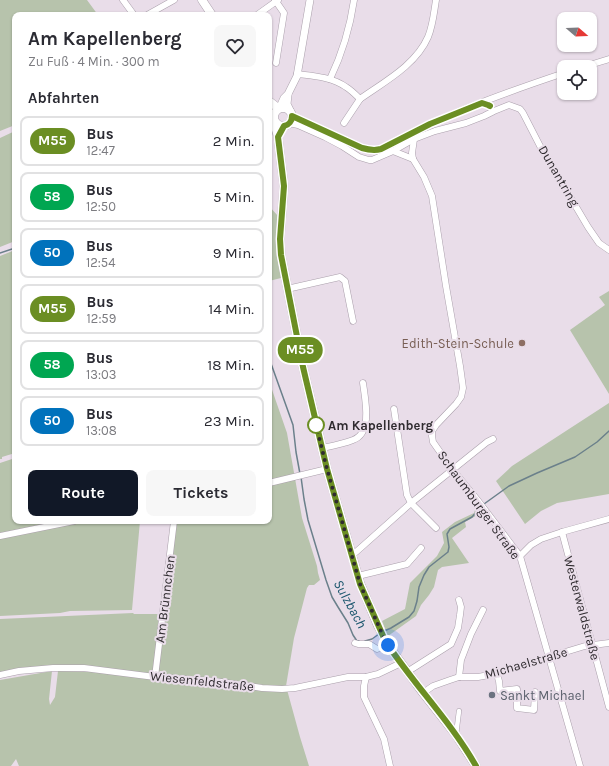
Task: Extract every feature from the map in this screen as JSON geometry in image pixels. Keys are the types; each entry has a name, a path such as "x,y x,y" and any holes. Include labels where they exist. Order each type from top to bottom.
{"main road":[{"path":"202,0 210,12"},
{"path":"286,120 273,117 275,108 285,107 286,120 278,137 284,186 280,248 303,367 322,448 360,584 386,642 407,672 456,734 475,766"}],"street":[{"path":"123,0 132,12"},
{"path":"152,12 174,0"},
{"path":"275,108 286,96 296,79 310,0"},
{"path":"330,79 344,46 354,0"},
{"path":"344,123 360,99 414,59 429,35 436,0"},
{"path":"261,12 276,1 284,13 276,63"},
{"path":"597,63 609,59"},
{"path":"297,74 330,79 345,86 360,99"},
{"path":"286,96 286,120 353,143 362,148 372,150 381,149 430,124 506,93 557,75"},
{"path":"332,137 352,153 361,158 372,160 393,151 414,139 435,131 466,123 509,105 506,93"},
{"path":"272,99 278,100 286,96"},
{"path":"482,103 490,106 489,114"},
{"name":"Dunantring","path":"509,105 522,110 540,146 588,227 599,242 609,250"},
{"name":"Schaumburger Straße","path":"414,139 412,153 432,196 446,291 463,388 461,397 456,404 432,431 433,442 452,470 479,502 520,556 580,766"},
{"path":"352,153 353,143"},
{"path":"361,158 363,151 362,148"},
{"path":"393,151 414,159"},
{"path":"287,289 340,277 345,281 353,321"},
{"path":"322,448 354,440 362,434 365,427 366,410 364,383"},
{"path":"394,409 407,495 411,503 436,528"},
{"path":"351,553 356,552 411,503 493,439"},
{"path":"272,482 327,469"},
{"path":"520,556 531,545 541,539 609,519"},
{"path":"0,536 59,524"},
{"name":"Am Brünnchen","path":"155,677 174,524"},
{"name":"Westerwaldstraße","path":"562,532 609,707"},
{"path":"358,576 407,564 421,548"},
{"path":"407,672 451,644 458,628 460,607 459,600"},
{"path":"459,677 461,660 471,634 483,610"},
{"path":"355,643 369,644 377,649 386,642"},
{"name":"Michaelstraße","path":"423,693 433,686 459,677 478,677 585,646 609,643"},
{"name":"Wiesenfeldstraße","path":"0,675 19,671 53,668 84,668 274,689 295,688 348,677 366,677 378,674 401,663"},
{"path":"496,672 500,691 518,689 517,708 534,710 535,692"},
{"path":"366,677 364,696 384,739 390,766"},
{"path":"456,734 459,711"}],"green space":[{"path":"0,0 87,0 96,12 12,12 12,126 0,131"},
{"path":"12,132 12,242 0,247 0,138"},
{"path":"272,209 278,216 276,250 281,278 272,280"},
{"path":"12,251 12,454 2,457 2,459 0,459 0,256"},
{"path":"609,291 609,394 570,330 605,305 599,297"},
{"path":"272,390 287,433 302,518 320,580 314,585 309,585 307,588 294,638 286,686 309,766 19,766 16,759 11,766 0,766 0,680 52,671 49,699 50,705 55,697 58,671 104,672 157,680 176,524 272,524"},
{"path":"609,403 609,494 557,503 541,511 525,524 496,481 512,466"},
{"path":"12,459 12,524 44,524 0,533 0,463"},
{"path":"476,507 481,513 465,522 466,527 452,538 469,563 442,567 438,570 434,587 421,605 416,616 388,636 382,621 405,609 410,583 437,556 444,543 442,532 455,522 474,513"},
{"path":"75,524 140,524 132,610 70,611 60,613 0,616 0,539"},
{"path":"133,613 160,614 154,675 84,668 0,675 0,619"}],"waterway":[{"name":"Sulzbach","path":"0,253 12,249"},
{"name":"Sulzbach","path":"272,366 293,425 300,474"},
{"name":"Sulzbach","path":"484,504 509,486 575,457 597,442 609,431"},
{"name":"Sulzbach","path":"301,477 308,520 332,597 348,623 353,635 357,641 359,641"},
{"name":"Sulzbach","path":"384,631 409,617 414,611 419,587 424,575 429,567 448,552 449,547 447,534 450,529 472,517 481,507"},
{"name":"Sulzbach","path":"365,641 372,639 379,634"}],"bus line":[{"name":"M55","path":"476,766 456,734 423,693 388,645 360,584 327,469 303,367 287,289 280,248 284,186 278,137 282,128 291,122 292,116 362,148 376,150 381,149 430,124 482,103 490,106"}],"place":[{"name":"Edith-Stein-Schule","path":"522,343"},
{"name":"Am Kapellenberg","path":"316,425"},
{"name":"Sankt Michael","path":"492,695"}],"route":[{"path":"316,425 360,584 388,645"}]}
